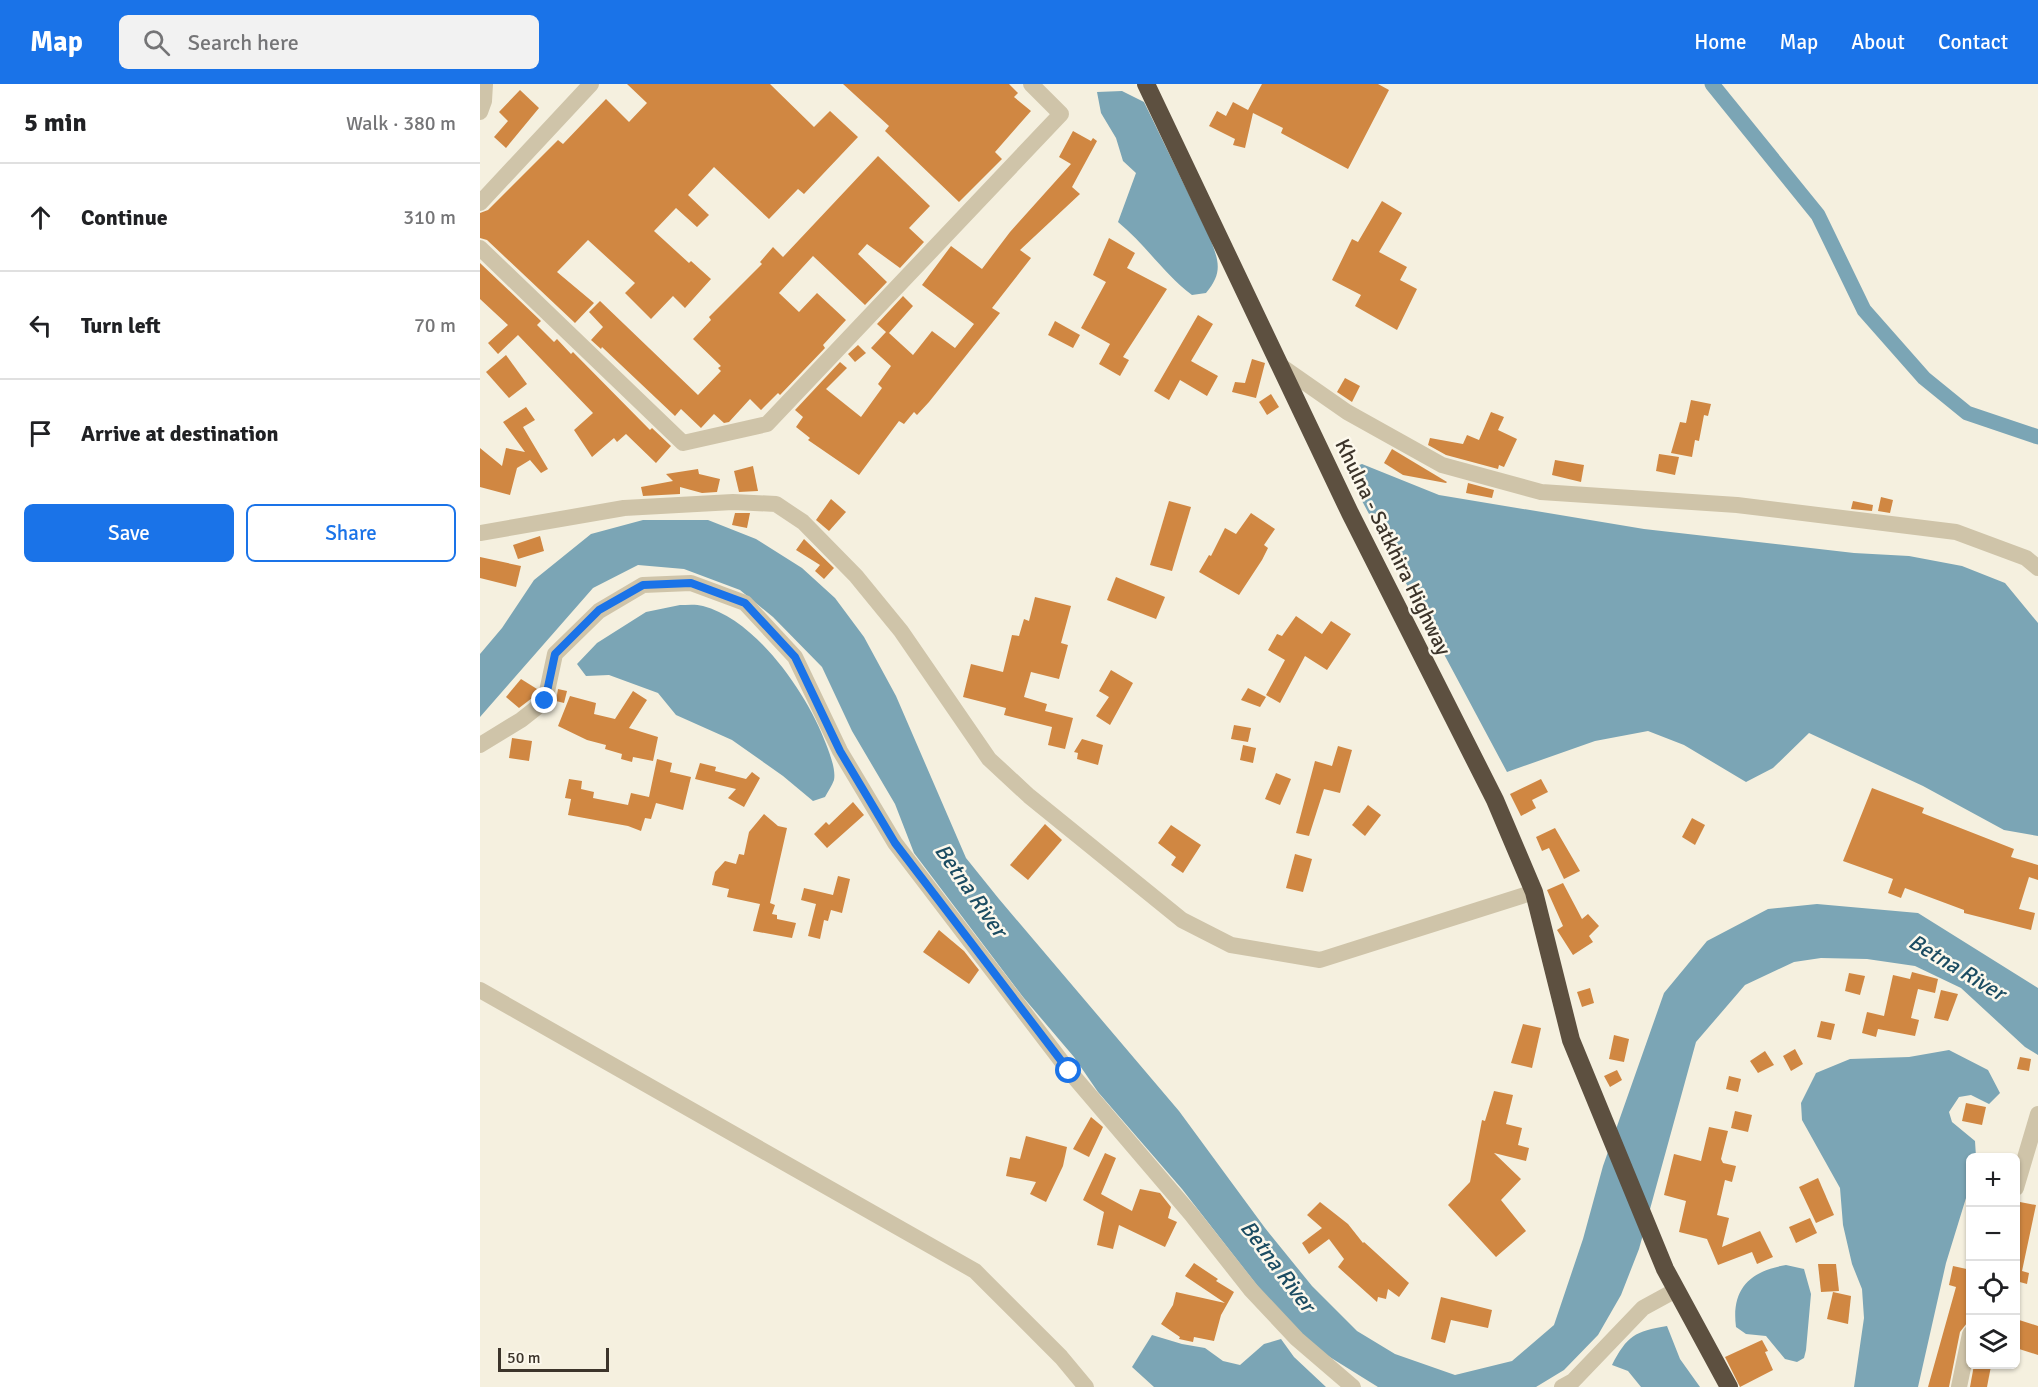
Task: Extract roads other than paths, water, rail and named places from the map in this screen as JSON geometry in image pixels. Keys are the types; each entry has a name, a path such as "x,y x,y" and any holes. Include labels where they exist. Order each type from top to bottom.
{"highway":[{"name":"Khulna - Satkhira Highway","path":"1146,84 1350,513 1495,800 1534,892 1571,1040 1665,1269 1729,1387"}],"street":[{"path":"480,111 484,100 484,84"},
{"path":"480,203 591,84"},
{"path":"480,248 683,443 767,424 1061,114 1031,84"},
{"path":"1281,366 1347,412 1442,465 1541,492 1737,505 1956,532 2026,558 2038,568"},
{"path":"480,533 624,508 733,502 776,504 803,522 856,576 901,631 989,759 1029,796 1182,920 1230,945 1320,960 1534,892"},
{"path":"480,745 521,720 545,701 555,654 599,610 643,585 691,583 745,603 795,657 840,751 895,843 1069,1071 1191,1214 1251,1290 1297,1339 1353,1387"},
{"path":"480,990 975,1271 1061,1357 1086,1387"},
{"path":"2020,1175 2038,1114"},
{"path":"1563,1387 1573,1382 1643,1308 1676,1290"},
{"path":"1959,1387 1966,1356"}],"water":[{"path":"1122,91 1144,102 1210,238 1218,267 1215,279 1206,293 1192,295 1182,287 1118,222 1136,173 1123,161 1116,138 1101,113 1097,92"},
{"path":"1362,464 1439,495 1644,529 1854,553 1909,556 1962,566 2005,583 2038,623 2038,836 2004,830 1923,786 1809,733 1773,768 1746,782 1684,745 1648,731 1595,741 1507,772 1353,484 1354,467"},
{"name":"Betna River","path":"643,520 708,520 756,539 802,568 835,598 864,637 896,696 966,858 1179,1111 1265,1228 1312,1286 1357,1331 1395,1354 1455,1375 1512,1361 1554,1325 1583,1239 1603,1166 1664,993 1707,941 1768,909 1817,904 1918,913 2038,988 2038,1055 2025,1047 1961,988 1915,966 1867,959 1821,958 1794,962 1745,985 1696,1042 1639,1249 1621,1295 1598,1335 1564,1370 1536,1387 1378,1387 1312,1346 1277,1311 1182,1189 1098,1092 1074,1057 1023,997 914,853 895,804 852,731 822,667 773,617 740,590 684,569 638,565 593,588 480,717 480,654 502,628 534,580 591,534"},
{"path":"680,605 700,605 723,614 761,643 778,662 807,704 829,752 834,776 825,797 813,801 783,776 732,740 676,715 658,693 609,675 586,676 577,664 597,643 646,612"},
{"path":"1949,1050 1988,1070 2000,1093 1989,1104 1971,1095 1959,1097 1949,1112 1952,1122 1975,1141 1976,1153 1966,1153 1966,1198 1946,1263 1918,1387 1854,1387 1864,1318 1862,1289 1852,1264 1843,1225 1840,1188 1802,1120 1801,1103 1816,1073 1850,1059 1909,1057"},
{"path":"1786,1265 1804,1269 1811,1294 1806,1350 1804,1358 1797,1362 1785,1359 1766,1336 1746,1334 1736,1327 1737,1302 1746,1284 1762,1272"},
{"path":"1667,1326 1680,1359 1700,1387 1641,1387 1628,1371 1612,1365 1622,1347 1633,1336 1647,1330"},
{"path":"1152,1335 1205,1348 1223,1361 1240,1365 1264,1344 1281,1339 1294,1357 1326,1387 1154,1387 1132,1367"}],"waterway":[{"path":"1712,84 1818,215 1864,310 1924,378 1967,413 2038,437"}]}
